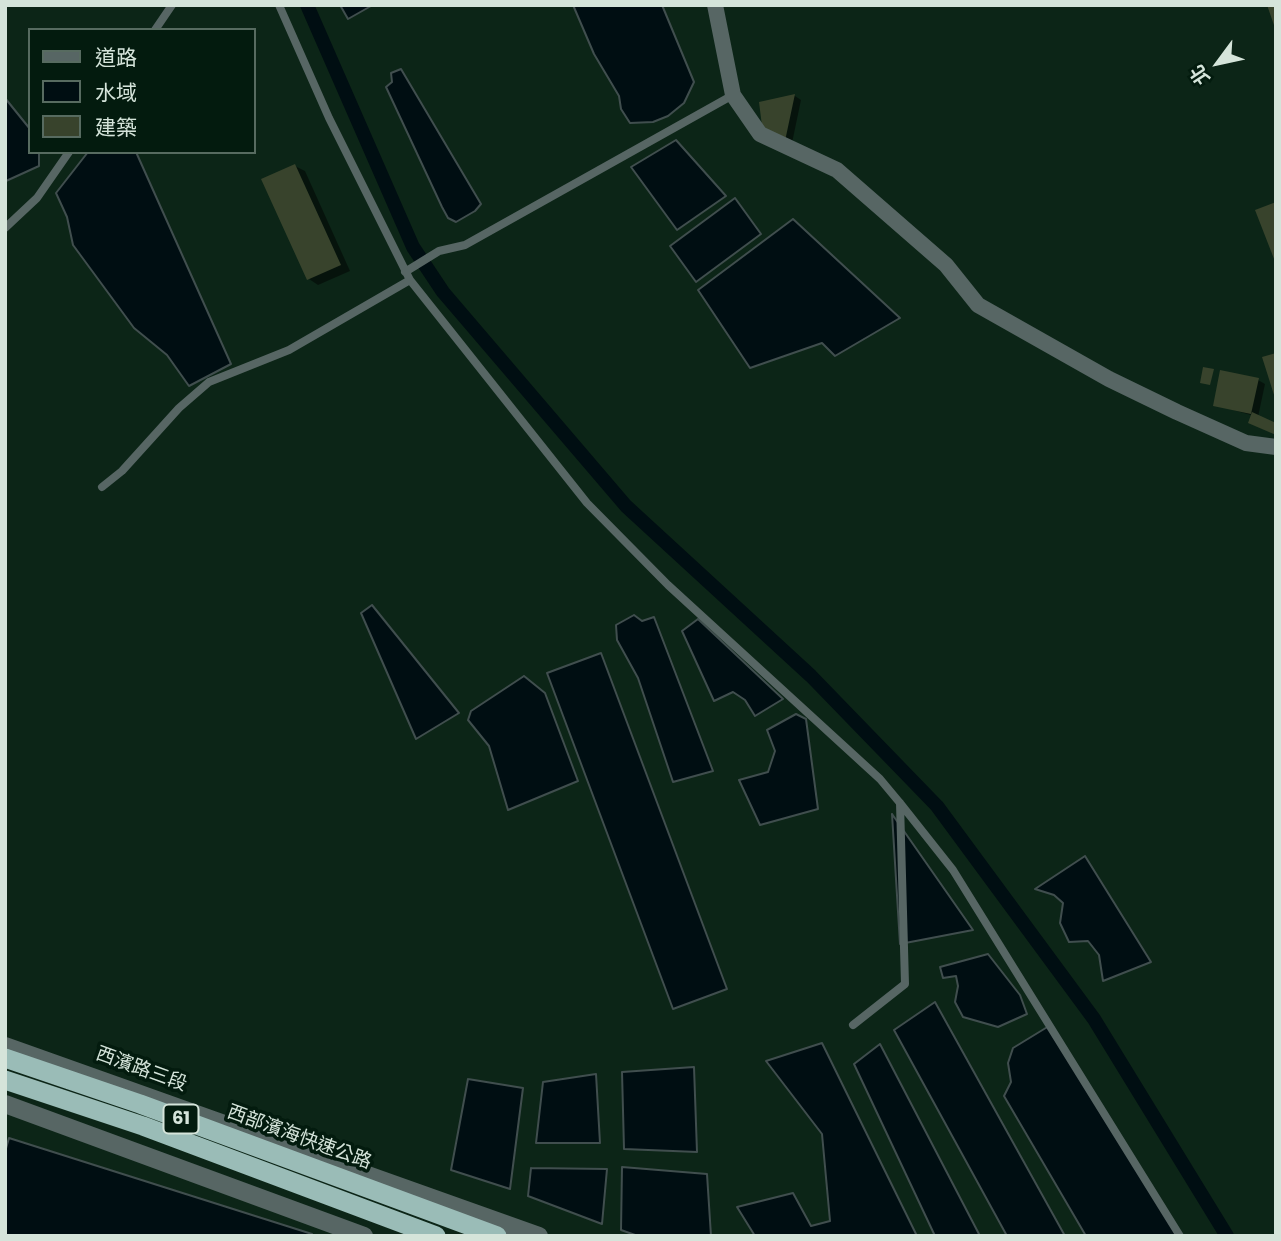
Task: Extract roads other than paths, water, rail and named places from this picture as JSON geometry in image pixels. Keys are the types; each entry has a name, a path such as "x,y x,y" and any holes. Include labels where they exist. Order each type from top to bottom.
{"highway":[{"name":"西部濱海快速公路","path":"5,1058 140,1104 497,1236"},
{"name":"61","path":"5,1080 143,1126 436,1236"}],"street":[{"path":"715,5 733,95 760,134 837,170 946,265 978,305 1109,379 1177,412 1246,443 1276,447"},
{"name":"西濱路三段","path":"5,1046 539,1236"},
{"path":"5,1104 364,1236"}],"lane":[{"path":"156,28 172,5"},
{"path":"279,5 329,118 407,276 587,503 668,585 880,779 900,803 953,870 1180,1236"},
{"path":"102,487 122,471 178,408 209,382 289,350 407,276 439,251 465,245 733,95"},
{"path":"5,228 37,198 68,154"},
{"path":"853,1026 905,984 900,803"}],"water":[{"path":"340,5 370,5 371,6 348,19"},
{"path":"573,5 662,5 694,82 684,103 668,116 653,122 630,123 621,109 619,96 594,54"},
{"path":"401,69 481,204 475,211 456,222 448,218 442,207 386,87 392,82 391,73"},
{"path":"5,98 28,127 28,154 39,154 39,166 6,181"},
{"path":"676,140 726,196 677,230 631,167"},
{"path":"86,154 137,154 231,364 189,386 167,355 134,328 73,245 67,217 56,193"},
{"path":"735,198 761,234 696,282 670,246"},
{"path":"793,219 900,318 835,356 822,343 750,368 698,290"},
{"path":"372,605 459,713 416,739 361,613"},
{"path":"634,615 642,621 654,617 713,771 673,782 638,678 617,640 616,625"},
{"path":"698,619 783,699 755,716 745,700 733,692 714,701 682,631"},
{"path":"601,653 727,989 673,1009 547,673"},
{"path":"524,676 545,693 578,781 508,810 489,746 468,720 471,711"},
{"path":"796,714 806,719 818,809 760,825 739,780 768,772 775,751 767,730"},
{"path":"892,814 973,930 900,944"},
{"path":"1085,856 1151,962 1103,981 1099,955 1088,941 1069,942 1060,923 1063,903 1054,895 1035,889"},
{"path":"988,954 1020,995 1027,1014 998,1027 963,1017 955,1002 958,986 956,976 943,978 940,967"},
{"path":"935,1002 1065,1236 1007,1236 894,1030"},
{"path":"1049,1026 1179,1236 1086,1236 1004,1096 1011,1082 1008,1063 1013,1048"},
{"path":"822,1043 917,1236 755,1236 737,1207 793,1193 811,1226 830,1221 822,1134 766,1061"},
{"path":"880,1044 980,1236 935,1236 854,1064"},
{"path":"694,1067 697,1152 624,1149 622,1072"},
{"path":"596,1074 600,1143 536,1143 543,1082"},
{"path":"468,1079 523,1088 510,1189 451,1170"},
{"path":"9,1138 312,1236 5,1236 5,1152"},
{"path":"622,1167 707,1174 711,1236 638,1236 621,1230"},
{"path":"531,1168 607,1169 602,1224 528,1196"}],"waterway":[{"path":"307,5 413,247 443,292 626,506 811,676 937,806 1094,1019 1227,1236"}]}
